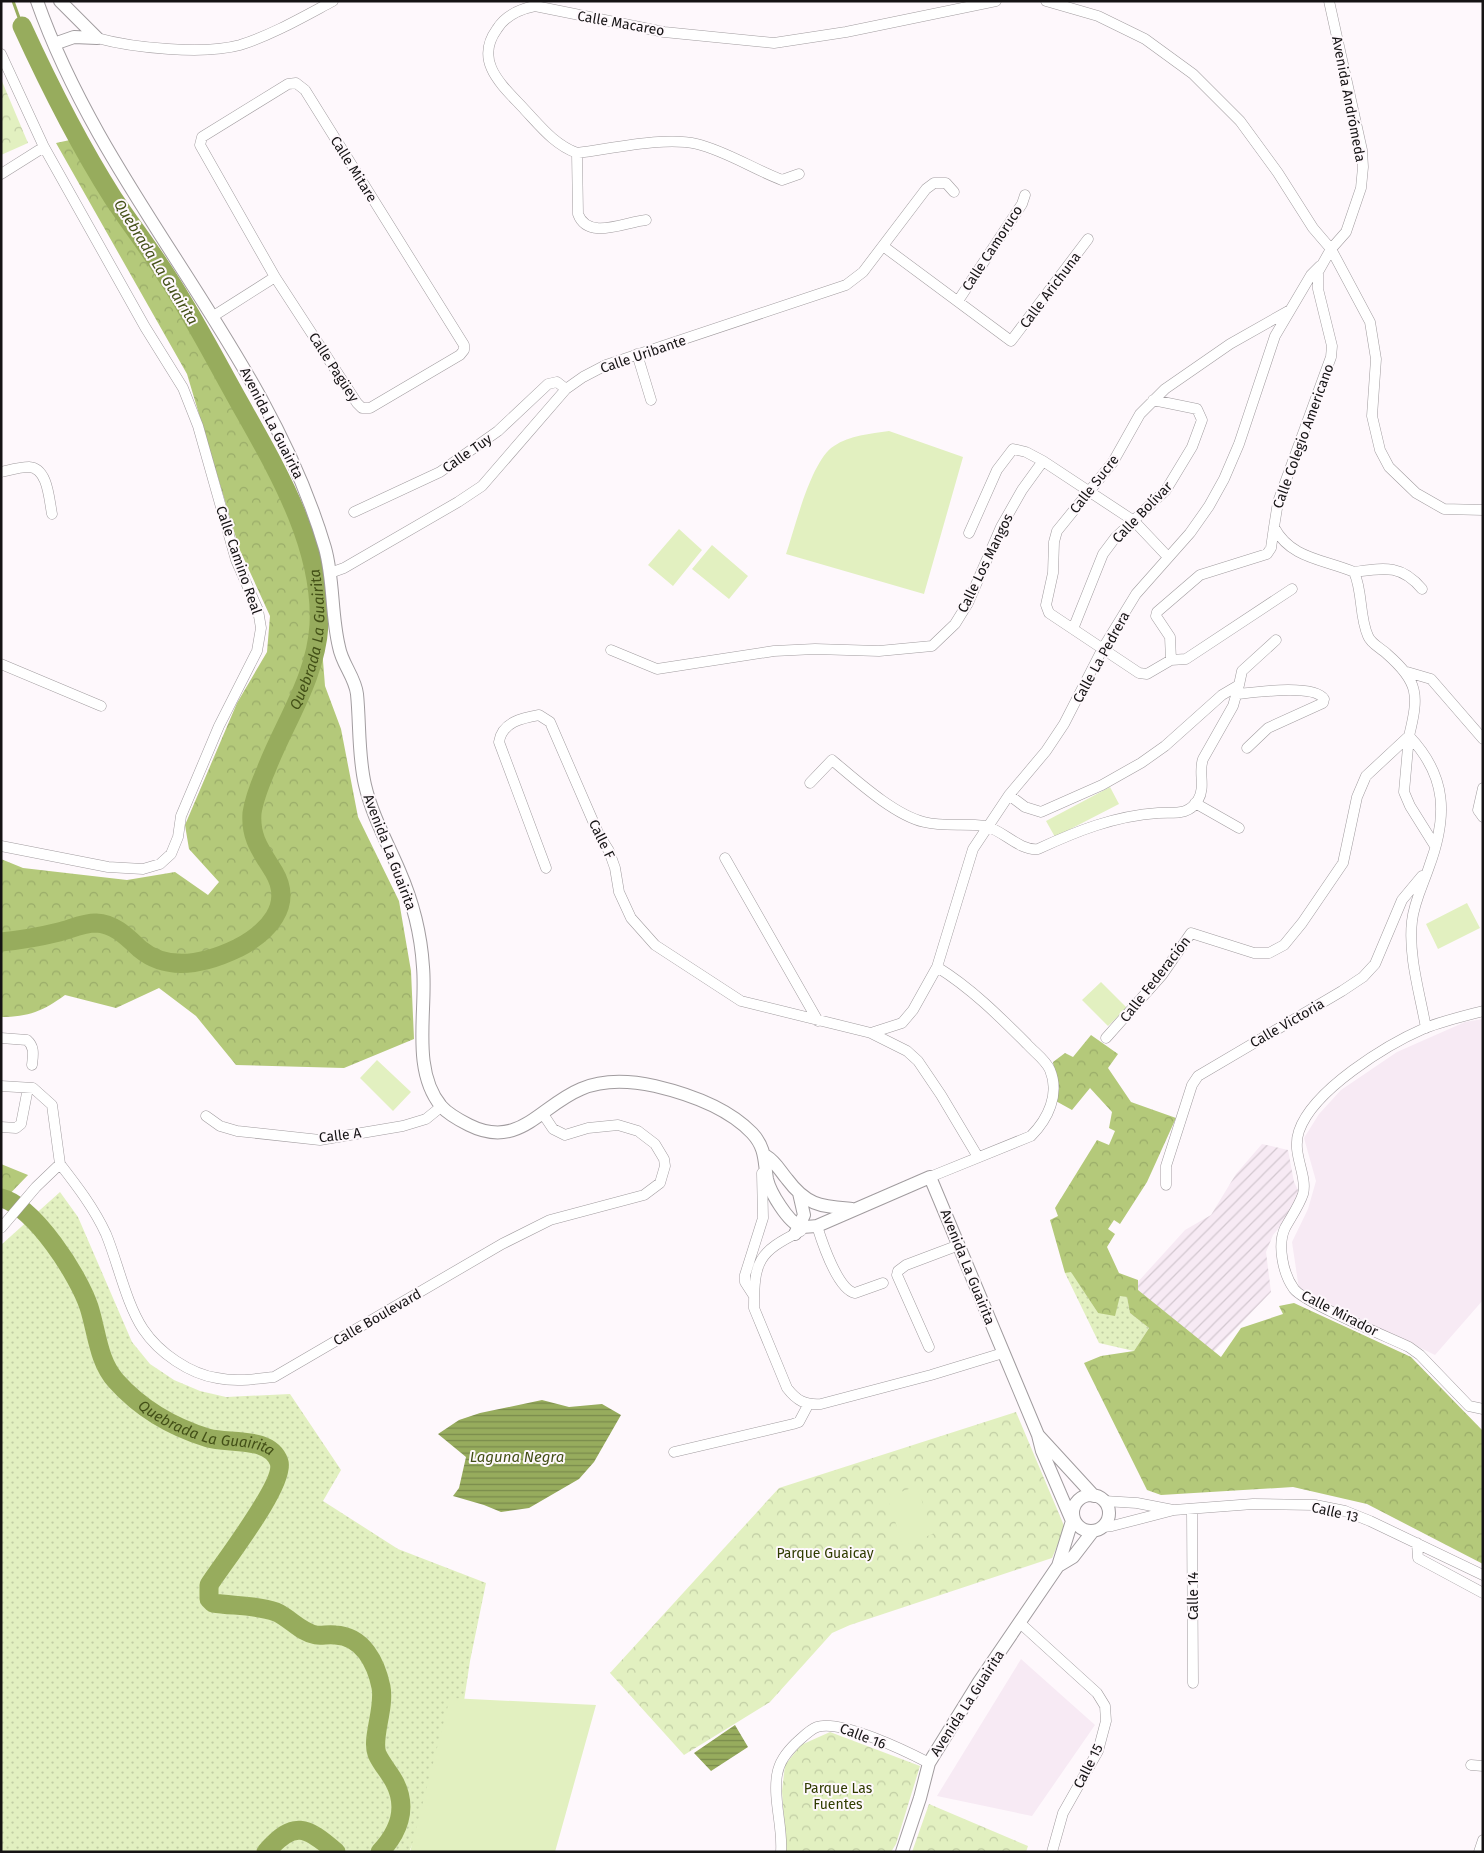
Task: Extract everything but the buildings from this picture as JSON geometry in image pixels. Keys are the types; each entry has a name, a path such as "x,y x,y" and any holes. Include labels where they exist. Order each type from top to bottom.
{"street":[{"name":"Avenida La Guairita","path":"37,1 54,44 86,109 275,423 301,478 326,552 339,648 356,686 359,756 364,782 374,815 402,876 418,927 425,995 425,1062 429,1083 442,1106 472,1127 495,1132 513,1130 543,1114 582,1089 613,1083 641,1083 688,1095 717,1109 750,1131 766,1156 776,1164 799,1193 816,1206 852,1209"},
{"path":"60,1 97,38"},
{"path":"54,44 74,37 97,38 120,45 147,48 223,49 258,38 333,1"},
{"name":"Calle Macareo","path":"578,153 556,142 545,132 500,83 490,65 488,45 492,34 500,24 525,8 548,8 664,32 774,43 846,32 996,1"},
{"path":"1046,1 1098,16 1134,32 1193,74 1225,104 1252,135 1313,228 1331,249 1370,322 1376,359 1372,416 1380,450 1389,467 1416,493 1444,508 1483,510"},
{"name":"Avenida Andrómeda","path":"1329,1 1362,150 1363,167 1361,188 1346,232 1331,249"},
{"name":"Calle Camino Real","path":"1,54 44,147 140,318 184,388 198,426 236,560 258,610 260,628 257,650 219,726 182,816 178,837 171,854 160,864 144,869 108,867 3,847"},
{"name":"Calle Mitare","path":"202,137 288,84 296,83 305,90 464,345 464,350"},
{"name":"Calle Pagüey","path":"202,137 200,146 275,276 362,408 370,408 460,355 464,350"},
{"path":"646,220 595,229 580,221 578,214 578,153 675,140 716,150 782,180 799,174"},
{"path":"1,174 44,147"},
{"name":"Calle Uribante","path":"330,573 344,568 442,512 482,486 566,389 592,372 637,354 846,285 863,272 926,188 934,183 946,183 954,192"},
{"name":"Calle Camoruco","path":"958,300 1022,204 1025,195"},
{"name":"Calle Arichuna","path":"958,300 1011,341 1088,239"},
{"path":"883,246 958,300"},
{"path":"1320,266 1331,249"},
{"name":"Calle La Pedrera","path":"871,1033 902,1023 913,1010 937,967 973,849 986,826 1064,724 1103,648 1136,594 1190,533 1224,479 1239,444 1274,336 1311,275 1320,266"},
{"name":"Calle Colegio Americano","path":"1320,266 1318,286 1332,346 1331,357 1279,498 1274,527 1287,546 1296,552 1354,572"},
{"path":"212,316 275,276"},
{"name":"Calle Sucre","path":"1171,660 1147,674 1141,674 1103,648 1056,620 1049,613 1046,605 1053,573 1054,542 1057,530 1113,462 1140,414 1165,388 1230,344 1291,310"},
{"path":"637,354 651,400"},
{"name":"Calle Tuy","path":"354,512 424,481 454,463 498,431 548,384 557,382 566,389"},
{"name":"Calle Bolívar","path":"1073,629 1103,554 1115,538 1166,490 1192,447 1202,420 1197,409 1154,400"},
{"path":"969,532 997,470 1013,449 1026,452 1043,461 1134,521 1168,557"},
{"name":"Calle Los Mangos","path":"611,650 657,669 774,651 815,649 879,651 932,646 955,624 968,602 1001,527 1022,490 1043,461"},
{"path":"1,472 29,467 38,470 43,475 52,514"},
{"path":"1274,527 1271,548 1267,554 1204,573 1157,612 1156,616 1172,640 1171,660 1187,658 1292,589"},
{"path":"1422,589 1411,577 1395,570 1380,569 1354,572 1360,591 1368,637 1407,672 1413,684 1415,700 1409,736 1404,792 1410,806 1435,846"},
{"path":"810,783 832,760 897,810 911,817 924,822 986,826 1028,848 1036,849 1100,822 1154,813 1183,813 1195,804 1201,794 1201,763 1239,689 1242,671 1276,640"},
{"path":"1,664 101,706"},
{"path":"1407,672 1431,679 1483,740"},
{"path":"1009,795 1025,807 1041,812 1077,797 1147,759 1177,736 1222,695 1239,689 1317,693 1324,700 1323,703 1296,717 1268,728 1247,748"},
{"name":"Calle F","path":"546,868 499,742 504,729 518,719 539,714 550,722 599,836 610,851 619,892 631,918 655,945 741,1001 871,1033 907,1051 918,1061 978,1157"},
{"path":"1409,736 1427,755 1439,786 1441,812 1435,846 1429,868 1418,894 1411,932 1426,1028"},
{"name":"Calle Federación","path":"1106,1038 1162,975 1191,933 1258,954 1275,951 1288,941 1343,863 1359,791 1366,776 1409,736"},
{"path":"1483,788 1478,810 1483,818"},
{"path":"1195,804 1239,828"},
{"path":"725,858 818,1021"},
{"name":"Calle Victoria","path":"1166,1185 1166,1166 1192,1085 1198,1076 1342,991 1370,972 1402,900 1429,868"},
{"path":"930,1177 1031,1136 1043,1124 1053,1096 1054,1083 1049,1068 1011,1028 979,998 937,967"},
{"name":"Calle Mirador","path":"1483,1011 1426,1028 1382,1050 1336,1083 1308,1112 1296,1140 1296,1156 1304,1186 1298,1205 1284,1230 1282,1243 1282,1260 1295,1290 1318,1304 1409,1346 1469,1406 1483,1409"},
{"path":"1,1038 22,1039 30,1042 33,1052 32,1065"},
{"path":"1,1086 28,1088 39,1092 52,1104 60,1164 36,1187 1,1228"},
{"path":"1,1127 16,1128 21,1124 28,1088"},
{"name":"Calle A","path":"206,1116 220,1126 237,1131 320,1140 403,1126 426,1119 442,1106"},
{"name":"Calle Boulevard","path":"60,1164 94,1211 106,1234 143,1328 159,1348 184,1366 216,1378 251,1379 274,1377 502,1244 550,1220 644,1194 660,1183 665,1166 664,1159 655,1144 638,1131 618,1124 594,1127 565,1135 553,1130 543,1114"},
{"name":"Avenida La Guairita","path":"766,1156 767,1178 770,1190 798,1230 816,1226 930,1177 1072,1521"},
{"path":"754,1296 745,1282 745,1275 763,1218 762,1173 766,1156"},
{"path":"799,1193 804,1209 798,1230 762,1257 756,1270 754,1296 754,1308 787,1388 796,1399 808,1405 821,1404 931,1375 1003,1353"},
{"path":"816,1226 846,1289 855,1293 883,1283"},
{"path":"929,1347 897,1275 898,1271 906,1265 958,1245"},
{"path":"674,1452 799,1422 808,1405"},
{"name":"Avenida La Guairita","path":"1038,1435 1099,1498"},
{"name":"Avenida La Guairita","path":"902,1852 920,1798 929,1763 979,1682 1058,1566 1077,1502 1088,1496 1099,1498"},
{"path":"1072,1521 1084,1530 1098,1529 1109,1516 1108,1508 1099,1498"},
{"name":"Calle 13","path":"1099,1498 1174,1510"},
{"name":"Calle 13","path":"1098,1529 1174,1510 1253,1504 1315,1504 1345,1511 1483,1575"},
{"name":"Calle 14","path":"1192,1508 1193,1683"},
{"name":"Avenida La Guairita","path":"1058,1566 1072,1557 1098,1529"},
{"path":"1417,1543 1416,1554 1424,1562 1483,1594"},
{"name":"Calle 15","path":"1020,1623 1097,1693 1105,1706 1106,1721 1098,1751 1063,1813 1052,1852"},
{"name":"Calle 16","path":"781,1852 782,1838 776,1778 780,1764 798,1742 817,1727 834,1725 850,1730 929,1763"},
{"path":"1471,1765 1483,1766"},
{"path":"1479,1852 1483,1840"}],"shaded area":[{"path":"1483,1019 1483,1300 1435,1355 1299,1289 1292,1242 1308,1209 1316,1181 1304,1138 1319,1114 1341,1090 1397,1052 1465,1022"},
{"path":"1262,1144 1288,1150 1294,1182 1299,1192 1287,1218 1273,1235 1266,1252 1271,1292 1202,1364 1116,1306 1185,1230 1211,1215 1236,1174"},
{"path":"1021,1659 1095,1725 1032,1816 937,1796"}],"green space":[{"path":"1,79 28,143 1,155"},
{"path":"84,137 243,396 276,457 314,547 325,686 341,729 358,817 399,901 411,971 414,1039 344,1068 236,1065 196,1016 159,988 116,1008 65,995 35,1012 20,1016 1,1017 1,859 23,868 127,880 175,872 208,895 219,882 189,849 185,825 237,703 267,652 270,616 239,548 187,374 56,143"},
{"path":"889,431 963,457 924,594 786,554 811,479 826,454 834,446 847,439"},
{"path":"679,529 702,550 673,586 648,565"},
{"path":"712,545 748,576 729,599 692,569"},
{"path":"1110,787 1119,804 1055,837 1046,821"},
{"path":"1467,903 1480,928 1438,949 1426,924"},
{"path":"1101,982 1127,1008 1108,1026 1082,1000"},
{"path":"1091,1035 1118,1054 1108,1068 1131,1102 1176,1118 1147,1182 1120,1224 1114,1220 1108,1229 1115,1234 1107,1247 1119,1273 1138,1280 1138,1290 1221,1357 1241,1328 1283,1314 1279,1306 1294,1303 1411,1357 1483,1431 1483,1564 1367,1504 1293,1487 1161,1495 1147,1490 1084,1363 1101,1356 1134,1351 1149,1328 1130,1313 1127,1297 1120,1296 1115,1316 1098,1313 1071,1272 1065,1273 1050,1220 1058,1216 1055,1208 1097,1140 1109,1145 1115,1131 1109,1128 1112,1112 1090,1088 1072,1110 1054,1100 1057,1087 1053,1062 1065,1053 1073,1057"},
{"path":"377,1060 411,1092 393,1111 360,1078"},
{"path":"1,1164 28,1175 1,1203"},
{"path":"60,1192 78,1217 132,1342 150,1364 174,1380 200,1391 226,1397 290,1394 341,1470 323,1501 398,1549 486,1583 470,1661 458,1741 409,1852 1,1852 1,1245"},
{"path":"1071,1271 1098,1313 1120,1295 1127,1297 1130,1313 1149,1328 1134,1351 1099,1343 1065,1273"},
{"name":"Parque Guaicay","path":"1016,1412 1065,1528 1052,1558 850,1625 832,1633 770,1702 684,1755 610,1673 779,1488"},
{"path":"917,1486 933,1534 903,1545 887,1497"},
{"path":"450,1698 596,1705 555,1852 410,1852"},
{"name":"Parque Las Fuentes","path":"830,1732 920,1766 896,1844 891,1852 786,1852 782,1791 785,1765 801,1745"},
{"path":"929,1804 1028,1846 1026,1852 912,1852"}],"water":[{"name":"Laguna Negra","path":"542,1400 569,1407 602,1404 621,1415 594,1462 579,1479 529,1508 501,1512 453,1496 459,1488 466,1457 438,1434 459,1420 480,1413"},
{"path":"735,1725 748,1747 711,1771 694,1753"}],"waterway":[{"name":"Quebrada La Guairita","path":"13,1 22,26"},
{"name":"Quebrada La Guairita","path":"1,942 37,937 96,923 115,929 151,956 163,961 188,963 214,958 238,948 259,935 274,917 279,907 281,896 274,872 255,838 252,813 273,752 306,682 317,645 319,625 318,595 313,566 305,537 282,481 187,308 113,198 88,156 53,92 22,26"},
{"name":"Quebrada La Guairita","path":"1,1198 14,1204 27,1214 54,1244 84,1294 105,1365 126,1391 170,1423 208,1438 248,1442 267,1448 279,1462 279,1472 264,1504 209,1585 209,1599 213,1603 253,1607 276,1612 310,1633 345,1637 353,1640 367,1652 376,1669 382,1696 376,1740 377,1754 395,1783 401,1802 401,1811 396,1829 380,1852"},
{"name":"Quebrada La Guairita","path":"266,1852 285,1835 300,1830 308,1832 326,1843 336,1852"}]}
